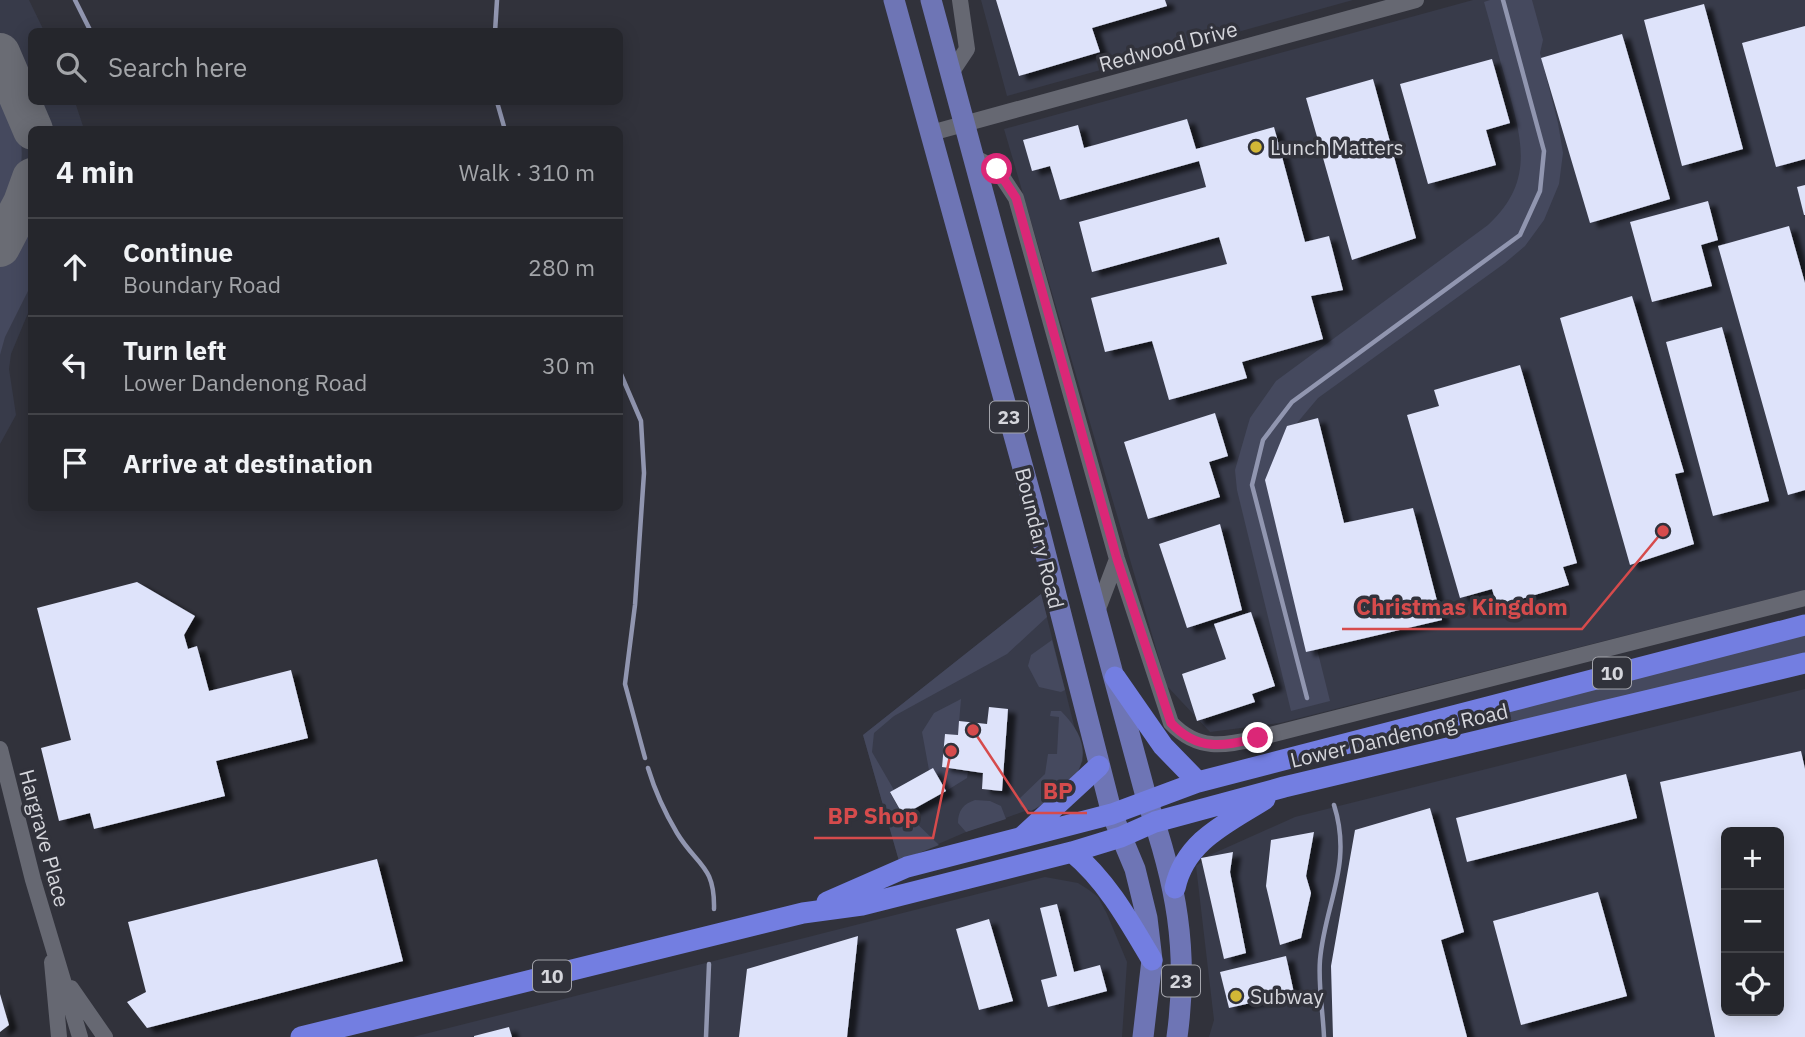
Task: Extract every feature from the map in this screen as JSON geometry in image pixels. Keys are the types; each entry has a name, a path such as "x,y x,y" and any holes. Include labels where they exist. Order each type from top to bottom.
{"highway":[{"name":"Lower Dandenong Road","path":"803,913 907,867 1112,814 1198,782 1420,722 1805,625"},
{"name":"Lower Dandenong Road","path":"301,1037 803,913 862,905 1072,852 1121,837 1155,822 1284,787 1805,663"},
{"path":"1115,677 1163,746 1198,782"},
{"path":"1022,837 1099,766"},
{"path":"1175,888 1183,861 1193,849 1211,833 1284,787"},
{"path":"1072,852 1095,873 1120,906 1152,960"}],"main road":[{"name":"Boundary Road","path":"894,0 1031,497 1112,814 1135,869 1147,918 1152,960 1143,1037"},
{"name":"Boundary Road","path":"931,0 1098,609 1147,800 1175,888 1181,972 1177,1037"}],"street":[{"path":"951,73 967,49 960,0"},
{"name":"Redwood Drive","path":"931,133 1416,0"},
{"path":"975,158 997,169 1016,198 1117,559"},
{"name":"Boundary Road","path":"1098,609 1117,559"},
{"name":"Lower Dandenong Road","path":"1117,559 1171,723 1185,737 1201,744 1233,744 1805,598"},
{"name":"Lower Dandenong Road","path":"1253,768 1282,732"},
{"name":"Hargrave Place","path":"0,749 50,938 80,1037"},
{"name":"Hargrave Place","path":"50,938 58,1034"},
{"path":"63,974 105,1037"}],"shaded area":[{"path":"0,0 29,0 43,28 28,28 28,105 76,105 83,126 28,126 28,313 11,354 9,369 16,415 0,444"},
{"path":"981,0 1353,0 1007,96"},
{"path":"1473,0 1805,0 1805,590 1280,723 1210,732 1167,686 1004,129"},
{"path":"1532,0 1543,40 1540,53 1563,153 1559,184 1544,220 1525,246 1318,398 1286,436 1282,509 1330,701 1291,711 1237,490 1235,470 1250,418 1276,381 1488,225 1513,193 1519,176 1520,142 1484,2"},
{"path":"0,80 16,118 22,151 17,184 0,222"},
{"path":"28,221 28,291 5,337 0,355 0,266"},
{"path":"1041,594 1083,761 1039,806 966,832 899,861 863,735"},
{"path":"1041,594 1047,617 1007,654 894,716 874,733 872,752 894,790 890,793 902,814 906,813 939,845 899,861 863,735"},
{"path":"1805,630 1805,653 1531,719 1456,726"},
{"path":"1052,640 1065,690 1061,692 1039,687 1028,666 1031,655"},
{"path":"1805,689 1805,1037 1209,1037 1214,1020 1196,866 1210,855 1295,817"},
{"path":"961,699 958,735 945,734 942,767 968,772 967,778 946,791 929,770 922,732 934,713"},
{"path":"1051,711 1061,711 1074,727 1081,742 1083,756 1072,780 1047,802 1031,811 1021,807 1018,800 1045,774 1048,754 1057,754 1059,717 1050,716"},
{"path":"975,800 990,801 1001,806 1006,819 966,832 958,823 959,815 964,806"},
{"path":"1045,877 1078,883 1098,897 1107,914 1127,962 1122,1037 413,1037"}],"building":[{"path":"996,0 1165,0 1167,6 1092,28 1100,52 1019,76"},
{"path":"1704,4 1743,149 1682,166 1644,20"},
{"path":"1805,26 1805,159 1776,167 1742,43"},
{"path":"1622,34 1670,199 1590,223 1541,58"},
{"path":"1492,59 1510,123 1486,130 1496,165 1428,184 1400,84"},
{"path":"1373,79 1416,238 1352,260 1306,98"},
{"path":"1187,119 1196,149 1274,127 1305,242 1329,236 1343,290 1311,296 1323,339 1242,362 1247,378 1169,400 1152,341 1105,352 1091,298 1227,264 1219,237 1092,272 1079,222 1206,187 1199,161 1060,200 1050,166 1032,171 1023,140 1078,125 1084,148"},
{"path":"1805,185 1805,215 1804,215 1797,187"},
{"path":"1708,201 1718,240 1701,245 1712,286 1652,302 1630,222"},
{"path":"1789,226 1805,283 1805,490 1788,495 1718,246"},
{"path":"1632,296 1684,472 1675,474 1694,544 1630,565 1560,318"},
{"path":"1722,327 1769,501 1713,516 1666,342"},
{"path":"1520,365 1577,563 1563,567 1569,585 1497,606 1492,589 1460,598 1407,415 1439,406 1434,390"},
{"path":"1215,413 1228,456 1209,462 1220,497 1148,519 1124,442"},
{"path":"1318,418 1344,523 1413,508 1442,620 1306,652 1265,480 1287,426"},
{"path":"1220,524 1242,610 1187,628 1159,544"},
{"path":"137,582 195,616 184,635 188,649 197,646 209,691 291,670 308,738 216,761 225,796 94,829 90,813 59,821 41,748 71,740 37,608"},
{"path":"1251,612 1275,686 1252,694 1255,702 1197,721 1182,674 1226,659 1214,624"},
{"path":"989,707 1008,709 1002,791 982,789 983,773 942,767 945,734 958,735 959,721 987,724"},
{"path":"1801,751 1805,769 1805,1037 1715,1037 1660,782"},
{"path":"933,768 946,791 903,815 890,792"},
{"path":"1626,774 1637,818 1467,862 1456,818"},
{"path":"1430,808 1464,932 1441,940 1467,1037 1333,1037 1331,966 1355,830"},
{"path":"1314,832 1306,876 1311,893 1301,938 1280,945 1266,886 1271,840"},
{"path":"1233,852 1230,872 1246,953 1224,959 1201,858"},
{"path":"377,859 403,961 147,1028 127,1002 146,992 128,922"},
{"path":"1598,892 1627,996 1521,1025 1493,921"},
{"path":"1057,904 1074,972 1100,965 1107,991 1048,1007 1041,980 1057,976 1040,908"},
{"path":"989,919 1013,1001 979,1010 956,929"},
{"path":"858,936 847,1037 739,1037 747,969"},
{"path":"1286,956 1294,993 1229,1008 1220,972"},
{"path":"0,994 9,1025 0,1032"},
{"path":"509,1027 512,1037 474,1037 474,1036"}],"waterway":[{"path":"75,0 89,28"},
{"path":"495,28 497,0"},
{"path":"1307,698 1252,485 1263,440 1292,402 1520,235 1540,191 1544,151 1503,0"},
{"path":"498,105 504,126"},
{"path":"623,379 641,421 644,473 635,605 625,684 645,758"},
{"path":"648,768 664,810 684,844 708,874 714,894 714,909"},
{"path":"1324,1037 1320,960 1341,847 1334,805"},
{"path":"706,1037 709,964"}],"taxiway":[{"path":"0,53 31,126"},
{"path":"0,247 28,189"}],"place":[{"name":"Lunch Matters","path":"1256,147"},
{"name":"Christmas Kingdom","path":"1663,531"},
{"name":"BP","path":"973,730"},
{"name":"BP Shop","path":"951,751"},
{"name":"Subway","path":"1236,996"}],"route":[{"path":"997,169 1016,198 1117,559 1171,723 1185,737 1201,744 1233,744 1258,738"}]}
